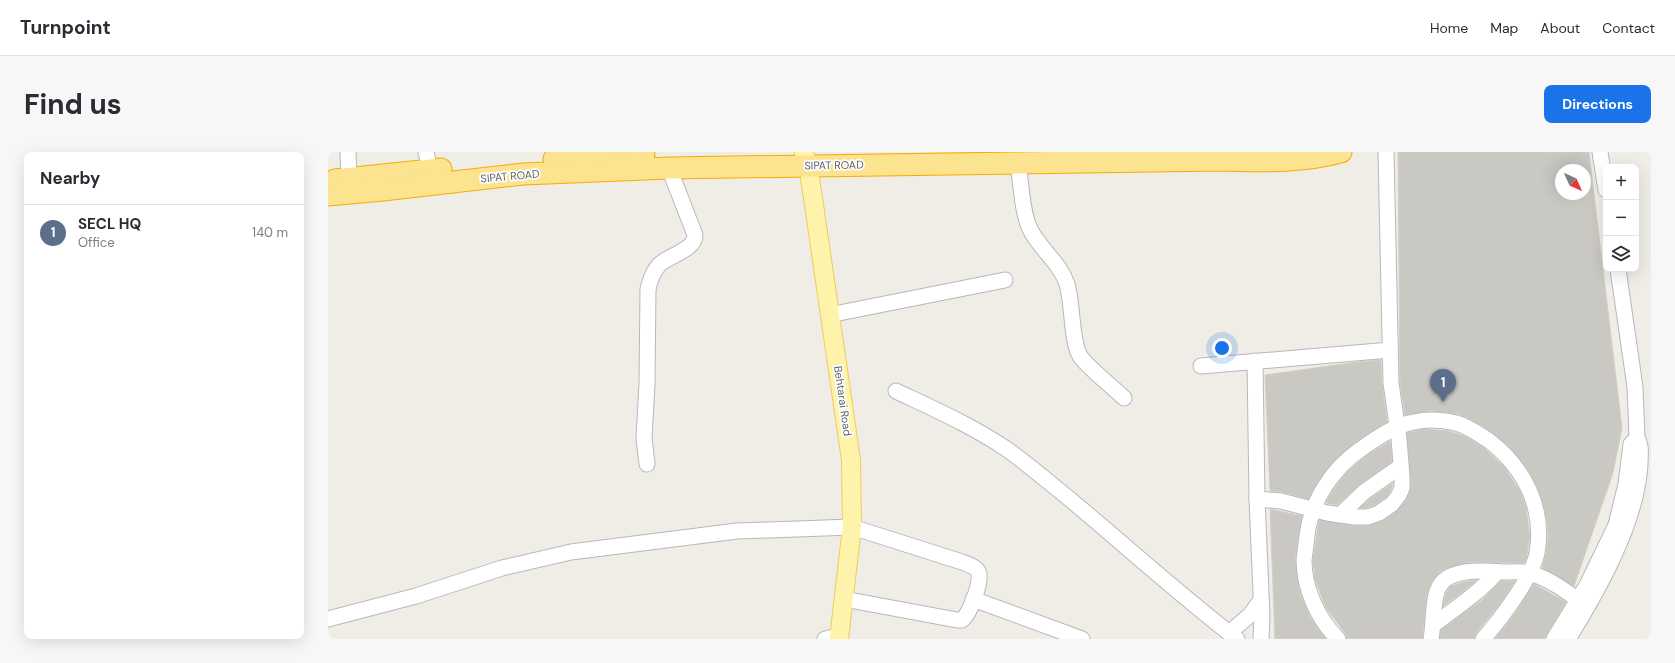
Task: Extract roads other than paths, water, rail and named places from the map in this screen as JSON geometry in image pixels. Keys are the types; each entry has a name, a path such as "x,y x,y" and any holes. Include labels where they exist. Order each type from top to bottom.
{"highway":[{"name":"SIPAT ROAD","path":"328,195 523,174 669,168 887,152"},
{"name":"SIPAT ROAD","path":"328,180 349,178 428,161 598,155 805,157 1018,163 1289,161 1320,158 1341,152"}],"main road":[{"name":"Behtarai Road","path":"805,157 851,460 852,527 844,599 834,638"}],"street":[{"path":"348,152 349,178"},
{"path":"1257,499 1281,501 1340,515 1368,517 1379,513 1392,504 1399,496 1402,488 1397,426 1391,383 1386,152"},
{"path":"1600,152 1603,171"},
{"path":"1018,163 1026,218 1030,229 1067,283 1072,304 1077,350 1087,364 1124,398"},
{"path":"647,464 644,438 647,384 648,289 654,271 660,265 690,246 695,239 695,235 669,168"},
{"path":"1568,639 1583,603 1627,524 1634,500 1639,472 1641,444 1637,438 1634,387 1618,272"},
{"path":"829,315 1005,280"},
{"path":"1201,366 1390,350"},
{"path":"1255,361 1257,499 1262,639"},
{"path":"896,391 963,423 1008,450 1111,533 1192,604 1233,636 1261,600"},
{"path":"1338,639 1316,610 1307,587 1304,561 1308,528 1313,509 1319,496 1334,473 1347,459 1397,426 1428,420 1457,423 1478,434 1500,449 1516,467 1530,491 1537,513 1539,534 1537,555 1529,572 1499,621 1483,639"},
{"path":"1340,515 1364,492 1401,466"},
{"path":"328,619 416,596 502,568 571,552 737,531 852,527 962,562 976,568 980,577 974,599 965,618 957,620 844,599"},
{"path":"1432,632 1436,592 1440,584 1446,579 1455,575 1474,571 1529,572 1550,582 1583,603"},
{"path":"1432,632 1487,584 1497,572"},
{"path":"974,599 1082,639"},
{"path":"1554,639 1583,603"}],"place":[{"name":"SECL HQ","path":"1443,402"}]}
